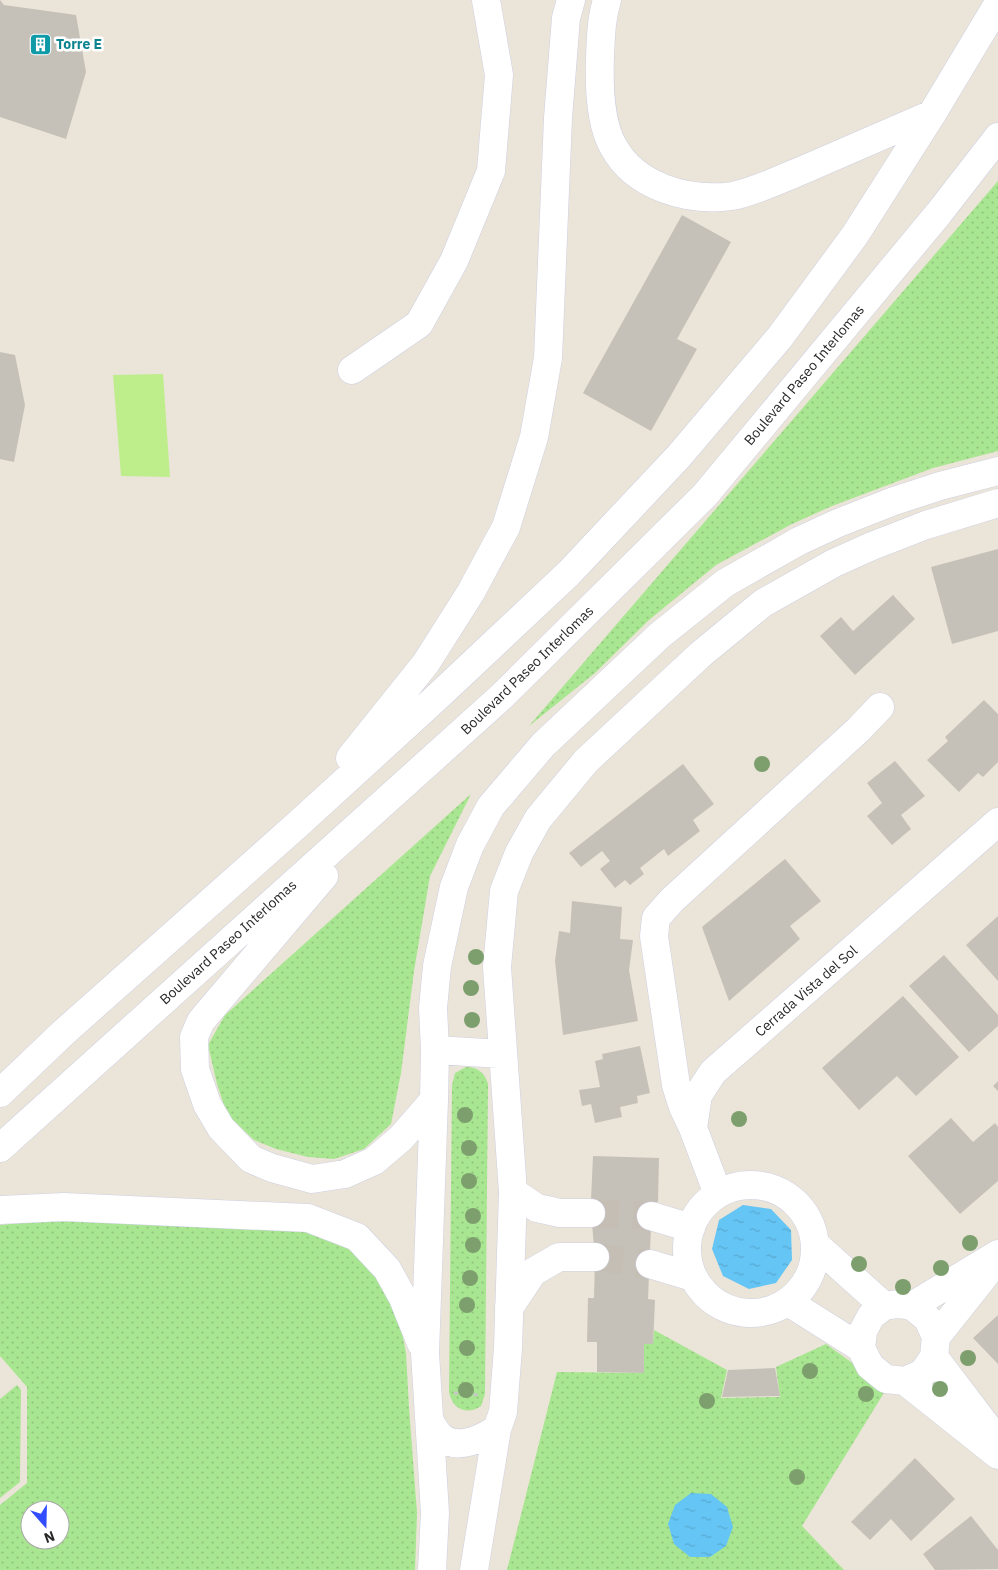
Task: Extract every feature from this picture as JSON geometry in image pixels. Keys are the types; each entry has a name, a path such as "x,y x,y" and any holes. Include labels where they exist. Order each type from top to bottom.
{"main road":[{"path":"352,370 419,324 454,262 491,171 499,75 486,0"},
{"path":"298,825 426,662 471,592 506,526 534,437 548,358 558,118 566,18 571,0"},
{"path":"607,0 602,17 599,85 606,127 613,146 630,169 655,185 680,194 700,198 733,196 774,182 932,114"},
{"path":"0,1093 63,1033 298,825 435,699 569,573 679,456 780,337 855,235 932,114 998,4"},
{"name":"Boulevard Paseo Interlomas","path":"0,1148 501,697 705,495 939,213 998,137"},
{"path":"432,1570 435,1513 425,1353 434,1100 435,1050 433,1008 437,966 454,887 470,845 491,806 543,745 660,636 725,583 799,541 838,523 940,486 998,471"},
{"path":"474,1570 497,1429 503,1412 510,1308 513,1192 496,967 504,891 519,853 538,819 586,761 701,654 763,603 834,563 872,546 926,525 998,503"},
{"path":"693,1128 683,1107 676,1085 654,936 656,918 672,900 858,730 880,707"},
{"path":"402,786 201,1020 194,1037 195,1069 207,1104 220,1128 251,1160 272,1168 312,1178 345,1174 374,1161 401,1138 434,1100"},
{"name":"Cerrada Vista del Sol","path":"718,1194 693,1128 698,1095 713,1072 998,822"},
{"path":"435,1050 503,1054"},
{"path":"754,1185 772,1188 789,1197 803,1210 812,1226 816,1245 810,1277 788,1302 774,1309 759,1313 743,1313 727,1309 701,1290 693,1276 687,1252 691,1228 697,1215 718,1194 736,1187 754,1185"},
{"path":"513,1192 537,1208 560,1214 591,1213"},
{"path":"0,1210 64,1207 308,1218 356,1237 387,1269 403,1298 425,1353"},
{"path":"651,1216 691,1228"},
{"path":"816,1245 884,1306"},
{"path":"912,1306 998,1254"},
{"path":"510,1308 533,1272 559,1257 595,1257"},
{"path":"998,1259 935,1347 923,1373 905,1381 886,1379 870,1366 862,1348 862,1330 871,1316 884,1306 898,1304 912,1306 928,1319 935,1347 998,1441"},
{"path":"650,1264 693,1276"},
{"path":"788,1302 862,1348"},
{"path":"905,1381 998,1455"},
{"path":"430,1422 439,1436 460,1444 472,1442 497,1429"}],"path":[{"path":"427,1387 449,1392 504,1399"}],"green space":[{"path":"998,181 998,451 933,468 832,506 790,525 716,565 649,620 595,673 529,726"},
{"path":"163,374 170,477 121,476 113,375"},
{"path":"471,794 430,876 414,971 401,1073 391,1124 364,1149 334,1159 308,1157 276,1149 254,1140 227,1114 217,1084 208,1045 225,1015"},
{"path":"466,1067 480,1071 488,1084 485,1394 481,1406 471,1410 457,1407 453,1403 449,1392 452,1085 455,1073"},
{"path":"67,1218 308,1228 350,1244 396,1301 406,1353 417,1513 415,1570 0,1570 0,1505 27,1483 27,1387 0,1356 0,1225"},
{"path":"654,1330 727,1370 721,1398 780,1397 776,1367 826,1344 887,1388 802,1526 844,1570 507,1570 557,1372 644,1373 644,1344 653,1344"},
{"path":"17,1385 21,1390 20,1482 0,1498 0,1399"}],"water":[{"path":"743,1205 771,1209 791,1230 792,1260 776,1283 749,1289 723,1276 712,1249 719,1220"},
{"path":"691,1493 711,1494 727,1507 733,1527 726,1546 710,1557 690,1557 674,1544 668,1524 675,1505"}],"building":[{"name":"Torre E","path":"0,0 4,5 76,15 86,72 66,139 0,117"},
{"path":"682,215 731,242 677,339 697,349 651,431 583,393"},
{"path":"0,352 15,355 25,405 14,462 0,459"},
{"path":"998,549 998,631 952,644 931,567"},
{"path":"893,595 915,619 855,675 820,636 841,617 853,631"},
{"path":"984,700 998,714 998,762 983,777 978,773 959,792 927,760 948,741 945,737"},
{"path":"895,761 925,796 901,815 911,829 892,845 867,816 882,803 867,783"},
{"path":"683,764 714,804 693,820 700,831 668,856 664,849 640,868 644,874 630,885 625,880 615,888 600,869 610,861 602,851 581,867 569,853"},
{"path":"785,859 821,901 790,926 800,939 729,1001 702,927"},
{"path":"572,901 622,907 620,939 633,940 629,970 638,1021 563,1035 555,961 559,931 570,933"},
{"path":"998,916 998,981 966,945"},
{"path":"944,955 998,1015 998,1026 969,1052 909,986"},
{"path":"903,996 959,1057 916,1096 897,1076 859,1110 822,1068"},
{"path":"640,1046 650,1093 637,1096 638,1103 620,1107 622,1117 595,1123 591,1104 582,1106 579,1090 600,1087 595,1061 603,1059 602,1054"},
{"path":"998,1081 998,1091 993,1086"},
{"path":"951,1118 973,1142 995,1123 998,1127 998,1181 960,1214 908,1156"},
{"path":"593,1156 659,1158 658,1202 652,1202 648,1299 655,1300 653,1344 644,1344 644,1373 597,1372 597,1342 587,1342 588,1298 594,1298 595,1257 591,1213 597,1200 591,1200"},
{"path":"998,1315 998,1364 973,1338"},
{"path":"775,1368 780,1396 722,1397 728,1370"},
{"path":"915,1458 955,1499 911,1541 891,1519 870,1540 851,1522"},
{"path":"971,1516 998,1550 998,1569 935,1570 923,1554"}],"tunnel":[{"path":"591,1213 651,1216"},
{"path":"595,1257 650,1264"}],"place":[{"name":"Torre E","path":"40,44"}]}
